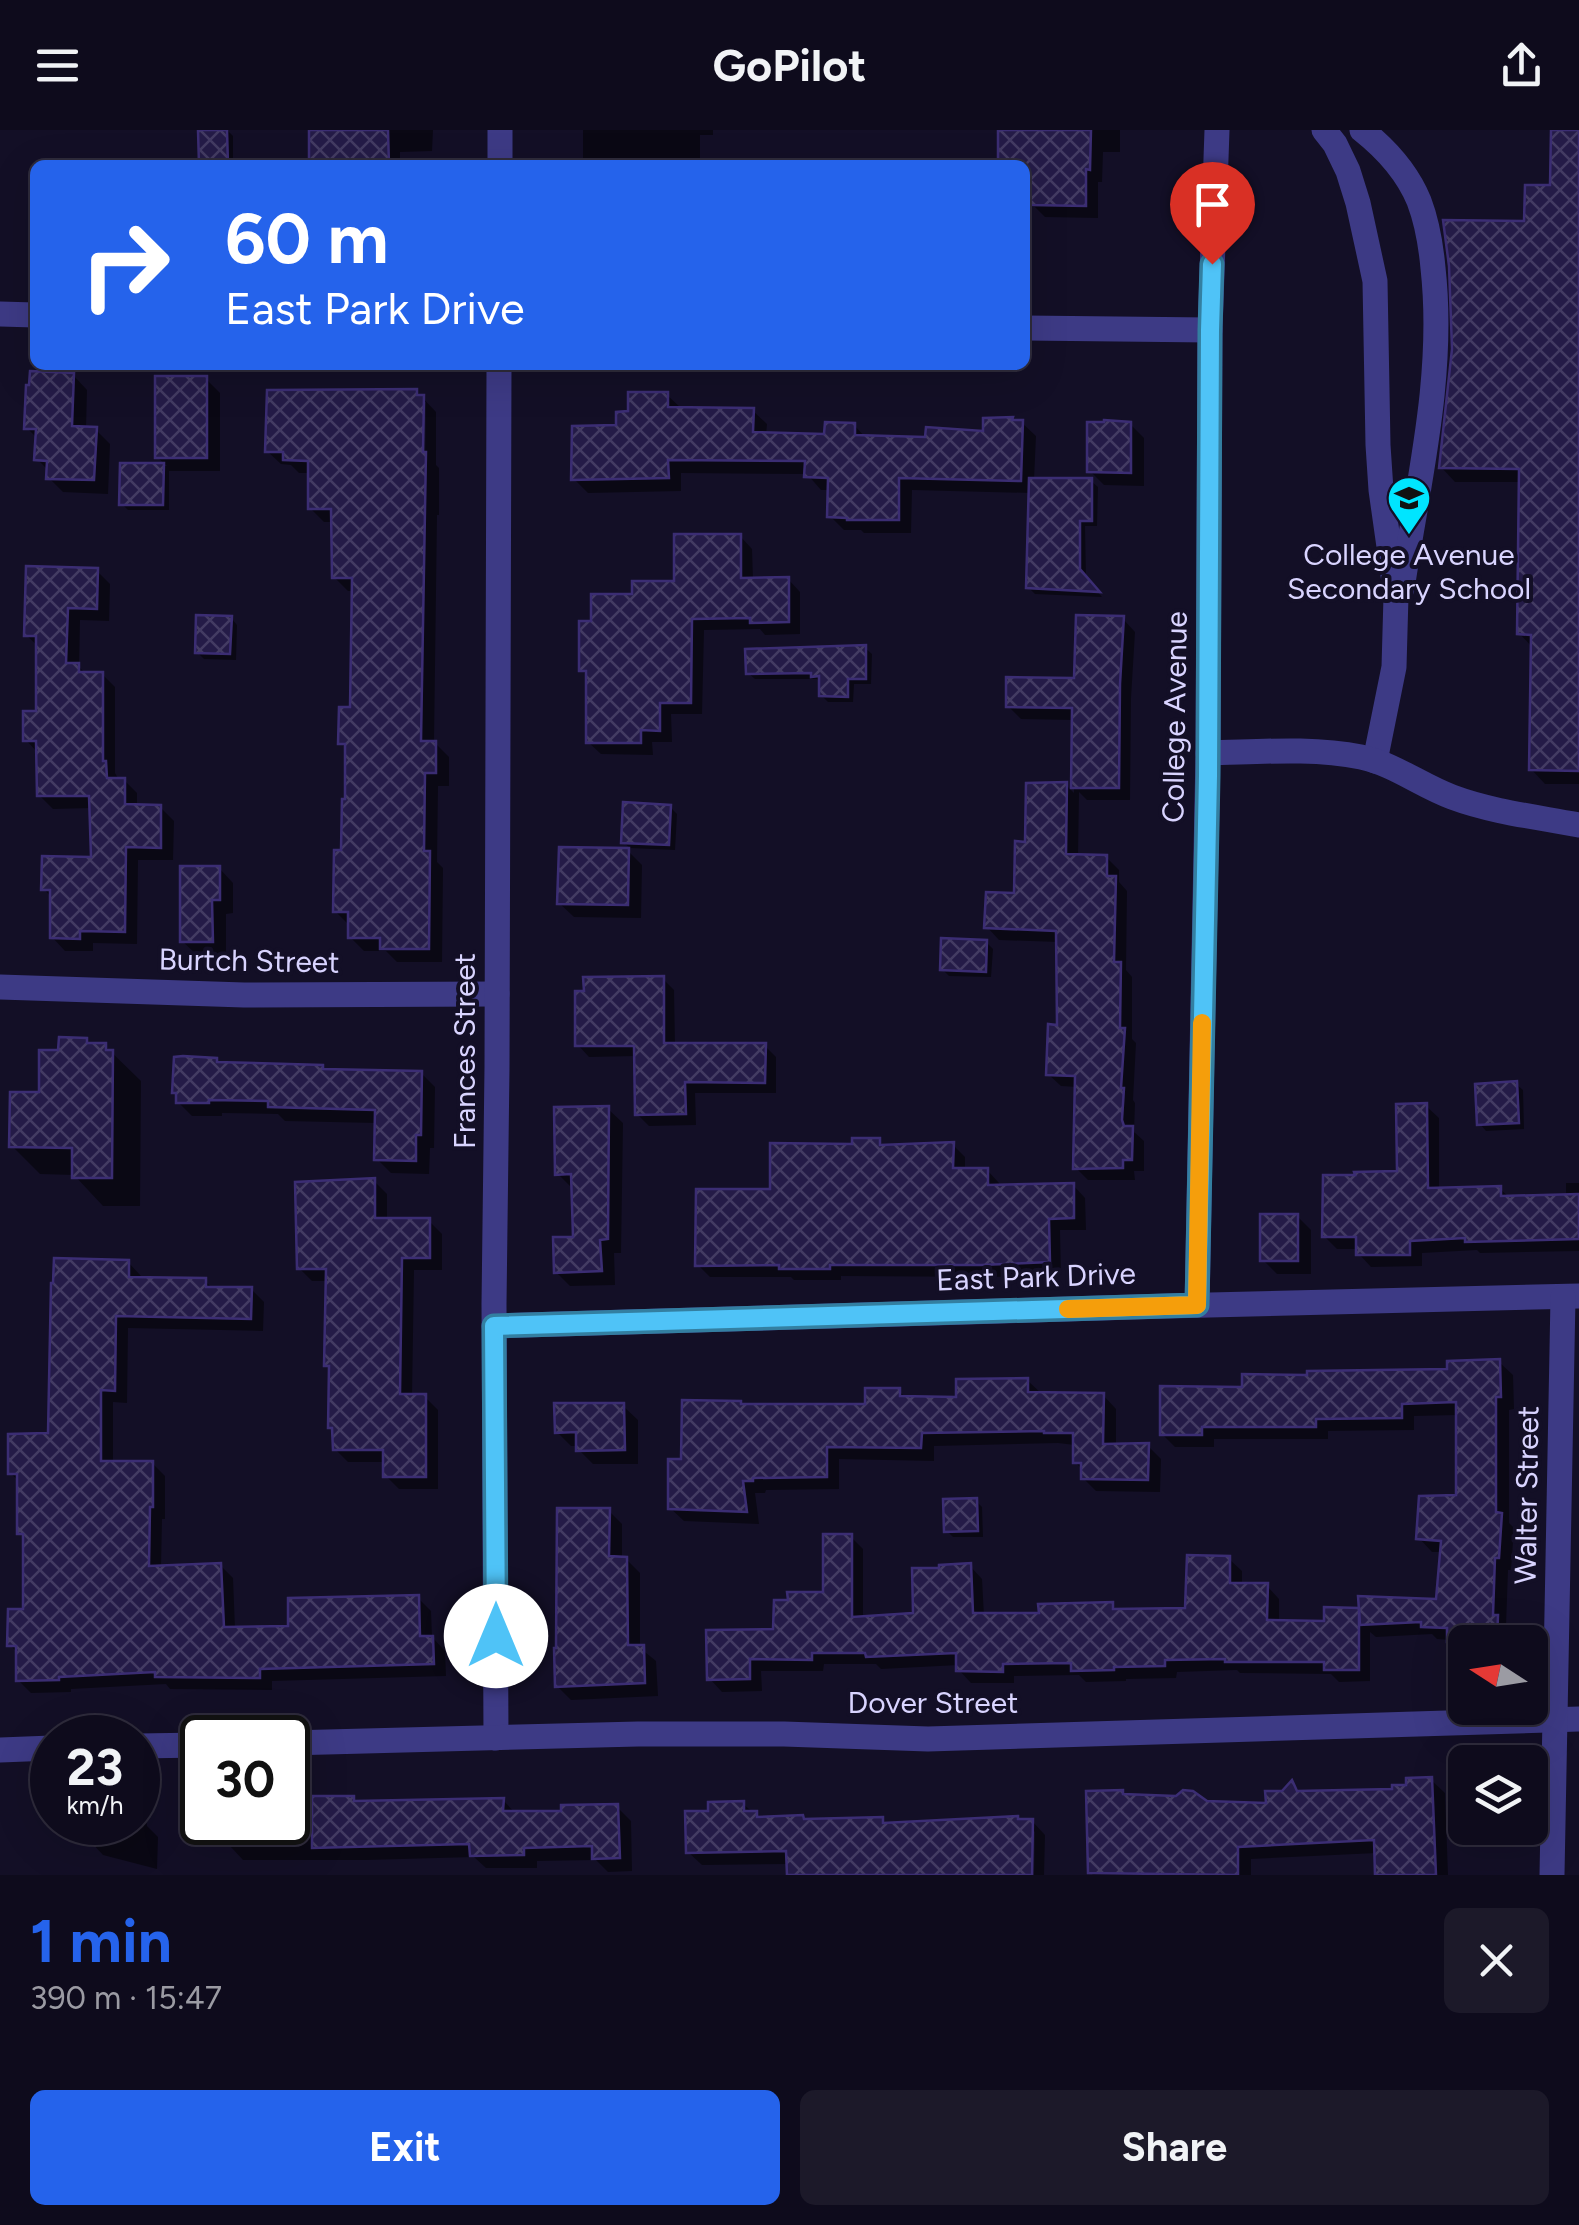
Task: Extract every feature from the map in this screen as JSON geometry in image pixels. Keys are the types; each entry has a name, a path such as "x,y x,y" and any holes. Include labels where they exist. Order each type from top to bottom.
{"street":[{"path":"500,130 500,160"},
{"name":"College Avenue","path":"1197,1305 1208,752 1210,330 1217,130"},
{"path":"1324,130 1348,171 1375,282 1378,445 1396,596 1396,633"},
{"path":"1362,130 1405,174 1418,199 1427,227 1436,295 1427,435 1390,692 1375,761"},
{"path":"0,314 30,315"},
{"path":"1030,328 1210,330"},
{"name":"Frances Street","path":"496,1738 499,370"},
{"path":"1208,752 1328,752 1375,761 1454,798 1579,825"},
{"name":"Burtch Street","path":"0,987 244,995 497,994"},
{"name":"East Park Drive","path":"494,1326 1571,1296"},
{"name":"Walter Street","path":"1552,1875 1567,1719 1571,1296"},
{"name":"Dover Street","path":"310,1742 700,1734 928,1738 1567,1719"},
{"path":"0,1750 30,1749"}],"building":[{"path":"198,130 227,130 228,160 199,160"},
{"path":"309,130 388,130 389,160 309,160"},
{"path":"998,130 1091,130 1086,206 1030,205 1030,160 998,160"},
{"path":"1551,130 1579,130 1579,771 1529,770 1531,635 1517,634 1519,469 1439,468 1452,349 1443,220 1524,221 1525,185 1550,185"},
{"path":"30,371 74,373 72,426 97,427 94,480 46,479 47,461 34,460 36,429 24,429"},
{"path":"155,376 207,376 207,458 155,458"},
{"path":"417,389 417,395 424,395 426,452 421,741 436,741 436,773 425,773 424,851 430,851 429,949 380,949 380,938 348,938 348,912 333,912 334,850 341,850 345,799 345,744 338,744 339,707 350,707 352,578 332,578 331,509 308,509 308,461 283,460 283,452 265,452 267,390"},
{"path":"628,392 668,392 668,407 754,408 753,432 824,434 825,422 855,423 855,435 925,437 926,427 983,431 983,418 1013,417 1012,420 1023,420 1021,481 899,478 899,520 847,520 827,517 828,478 804,477 805,461 668,460 669,478 571,480 572,426 616,425 616,412 628,411"},
{"path":"1087,422 1131,422 1131,473 1087,472"},
{"path":"120,463 164,463 163,505 119,505"},
{"path":"1029,478 1092,478 1092,521 1080,521 1080,569 1100,592 1026,588"},
{"path":"674,534 741,534 741,578 789,577 789,622 692,619 691,703 660,703 660,731 641,730 641,743 586,743 586,671 579,671 579,621 591,621 591,594 632,594 632,581 674,581"},
{"path":"26,566 98,568 97,609 68,608 66,663 79,663 79,672 103,672 103,761 107,778 125,778 125,804 161,805 161,848 126,847 125,932 80,931 80,939 50,938 50,890 41,890 42,856 91,857 89,796 37,796 36,741 23,741 23,711 36,711 36,636 24,636"},
{"path":"196,615 232,616 230,654 195,653"},
{"path":"1076,615 1124,616 1119,788 1071,788 1072,708 1006,707 1006,677 1074,678"},
{"path":"866,645 866,679 848,679 848,697 819,696 819,676 811,677 811,673 746,674 745,649"},
{"path":"1067,782 1066,854 1107,855 1107,876 1116,876 1114,962 1121,962 1120,1028 1125,1028 1122,1120 1124,1126 1133,1126 1132,1160 1123,1160 1123,1168 1073,1169 1075,1076 1046,1075 1048,1024 1057,1025 1056,931 984,928 986,892 1014,893 1015,841 1025,842 1026,783"},
{"path":"623,802 671,805 669,845 621,843"},
{"path":"559,847 629,848 628,905 557,904"},
{"path":"180,866 220,866 220,900 212,900 213,942 180,942"},
{"path":"941,938 987,940 986,972 940,970"},
{"path":"664,976 664,1043 766,1043 765,1083 685,1082 686,1114 635,1115 634,1046 575,1046 575,991 584,991 583,977"},
{"path":"59,1037 87,1038 87,1043 106,1043 106,1050 113,1050 112,1178 72,1178 72,1148 9,1147 10,1092 39,1092 39,1050 58,1050"},
{"path":"174,1057 217,1058 217,1062 323,1065 323,1069 422,1071 421,1135 416,1135 416,1161 374,1160 375,1110 268,1107 268,1101 176,1103 176,1093 172,1093"},
{"path":"1517,1081 1519,1123 1477,1125 1475,1084"},
{"path":"1427,1103 1428,1188 1501,1186 1501,1196 1579,1194 1579,1239 1410,1241 1410,1255 1356,1255 1356,1237 1322,1237 1323,1175 1397,1171 1396,1104"},
{"path":"609,1106 608,1239 600,1240 602,1271 554,1273 553,1237 573,1237 571,1174 555,1175 554,1107"},
{"path":"852,1138 880,1138 880,1145 954,1142 953,1168 988,1168 988,1185 1074,1183 1074,1218 1049,1219 1050,1262 830,1265 830,1269 695,1266 696,1189 770,1189 770,1143 852,1144"},
{"path":"375,1178 375,1218 430,1218 430,1258 402,1258 400,1394 426,1394 426,1477 383,1477 383,1450 333,1450 332,1428 328,1428 329,1366 324,1366 326,1269 297,1269 295,1182"},
{"path":"1260,1214 1298,1214 1298,1261 1260,1261"},
{"path":"54,1258 129,1260 129,1277 206,1278 206,1287 252,1287 251,1319 116,1316 115,1391 101,1390 101,1461 153,1461 149,1566 221,1563 224,1627 288,1626 288,1598 419,1595 420,1636 433,1636 434,1664 260,1669 260,1678 155,1677 155,1672 16,1681 16,1646 7,1646 8,1609 23,1609 23,1534 17,1534 17,1474 8,1474 8,1434 48,1433"},
{"path":"1500,1359 1501,1397 1496,1397 1496,1512 1502,1513 1499,1558 1495,1558 1493,1615 1498,1615 1498,1625 1448,1625 1448,1642 1447,1628 1421,1627 1421,1622 1360,1625 1358,1596 1436,1599 1441,1541 1416,1539 1419,1496 1456,1495 1456,1402 1402,1404 1402,1418 1316,1419 1316,1427 1202,1427 1202,1435 1160,1435 1160,1386 1242,1387 1242,1374 1447,1369 1447,1361"},
{"path":"1028,1378 1028,1392 1104,1393 1103,1444 1149,1443 1148,1480 1081,1479 1081,1463 1073,1463 1073,1433 922,1433 921,1448 827,1447 827,1477 743,1481 747,1512 668,1509 668,1459 681,1459 682,1400 865,1404 865,1388 900,1388 900,1396 956,1397 956,1379"},
{"path":"554,1403 624,1403 625,1450 576,1451 576,1432 555,1433"},
{"path":"977,1498 978,1531 944,1532 943,1499"},
{"path":"557,1508 610,1508 609,1556 627,1557 628,1645 644,1645 645,1683 555,1687"},
{"path":"823,1534 852,1534 852,1617 913,1613 912,1568 971,1563 973,1613 1039,1613 1038,1604 1113,1602 1113,1609 1185,1608 1187,1555 1230,1556 1230,1583 1268,1583 1267,1620 1324,1621 1324,1607 1359,1608 1359,1670 1324,1670 1324,1662 1225,1659 1165,1660 1165,1666 1114,1670 1071,1671 1071,1663 1003,1664 1003,1672 956,1671 956,1653 866,1657 865,1653 812,1653 812,1660 750,1659 750,1679 707,1680 706,1630 773,1629 774,1600 788,1600 787,1592 823,1592"},
{"path":"1432,1777 1436,1875 1375,1875 1374,1840 1238,1847 1238,1875 1088,1873 1086,1791 1123,1790 1123,1794 1176,1796 1183,1790 1193,1791 1207,1801 1266,1803 1265,1791 1282,1791 1292,1780 1297,1791 1392,1789 1392,1785 1406,1785 1406,1778"},
{"path":"312,1796 354,1796 354,1801 504,1798 503,1811 561,1811 561,1805 618,1804 620,1858 592,1859 592,1846 524,1848 524,1855 470,1856 469,1844 312,1848"},
{"path":"744,1801 744,1811 757,1811 757,1817 883,1817 883,1823 1018,1816 1033,1819 1032,1875 787,1875 786,1851 686,1853 685,1811 708,1811 708,1802"}],"slow traffic":[{"path":"1068,1309 1197,1305 1202,1023"}],"place":[{"name":"College Avenue Secondary School","path":"1409,536"}],"route":[{"path":"496,1636 494,1326 1197,1305 1208,776 1212,264"}]}
